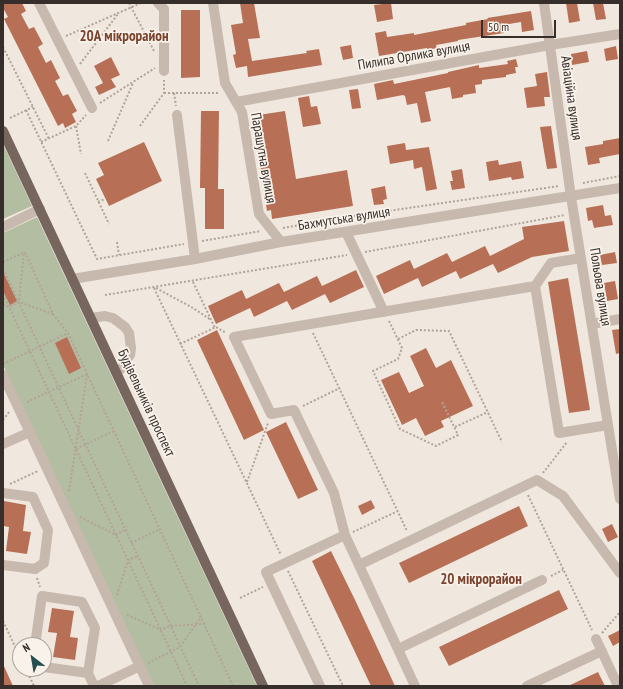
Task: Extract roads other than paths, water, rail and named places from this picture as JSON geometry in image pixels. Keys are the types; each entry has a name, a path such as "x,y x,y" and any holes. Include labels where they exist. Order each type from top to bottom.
{"main road":[{"name":"Будівельників проспект","path":"3,131 263,686"}],"street":[{"path":"39,3 92,108"},
{"path":"158,3 164,8 164,67"},
{"name":"Парашутна вулиця","path":"213,3 225,83 242,112 259,214 281,242"},
{"name":"Авіаційна вулиця","path":"544,3 571,197"},
{"name":"Пилипа Орлика вулиця","path":"234,98 620,34"},
{"path":"177,115 195,259"},
{"name":"Бахмутська вулиця","path":"72,279 195,259 281,242 620,188"},
{"name":"Польова вулиця","path":"571,197 608,425 616,446 620,499"},
{"path":"3,227 40,209"},
{"path":"346,232 384,312"},
{"path":"581,258 551,263 535,286 559,433 608,425"},
{"path":"415,686 345,536 334,493 294,410 271,414 234,337 535,286"},
{"path":"91,318 105,316 113,318 129,333 132,348 130,355 127,362 116,372"},
{"path":"592,324 620,320"},
{"path":"3,375 149,686"},
{"path":"3,444 30,432"},
{"path":"358,565 537,480 563,496 620,574"},
{"path":"3,493 33,497 48,530 44,563 35,569 3,565"},
{"path":"320,686 266,572 345,536"},
{"path":"398,648 542,580"},
{"path":"36,637 42,596 82,602 94,628 88,673 94,686"},
{"path":"596,639 618,686"},
{"path":"527,686 602,651"},
{"path":"98,686 140,666"},
{"path":"52,668 88,673"}],"district":[{"name":"20А мікрорайон","path":"124,37"},
{"name":"20 мікрорайон","path":"481,580"}]}
